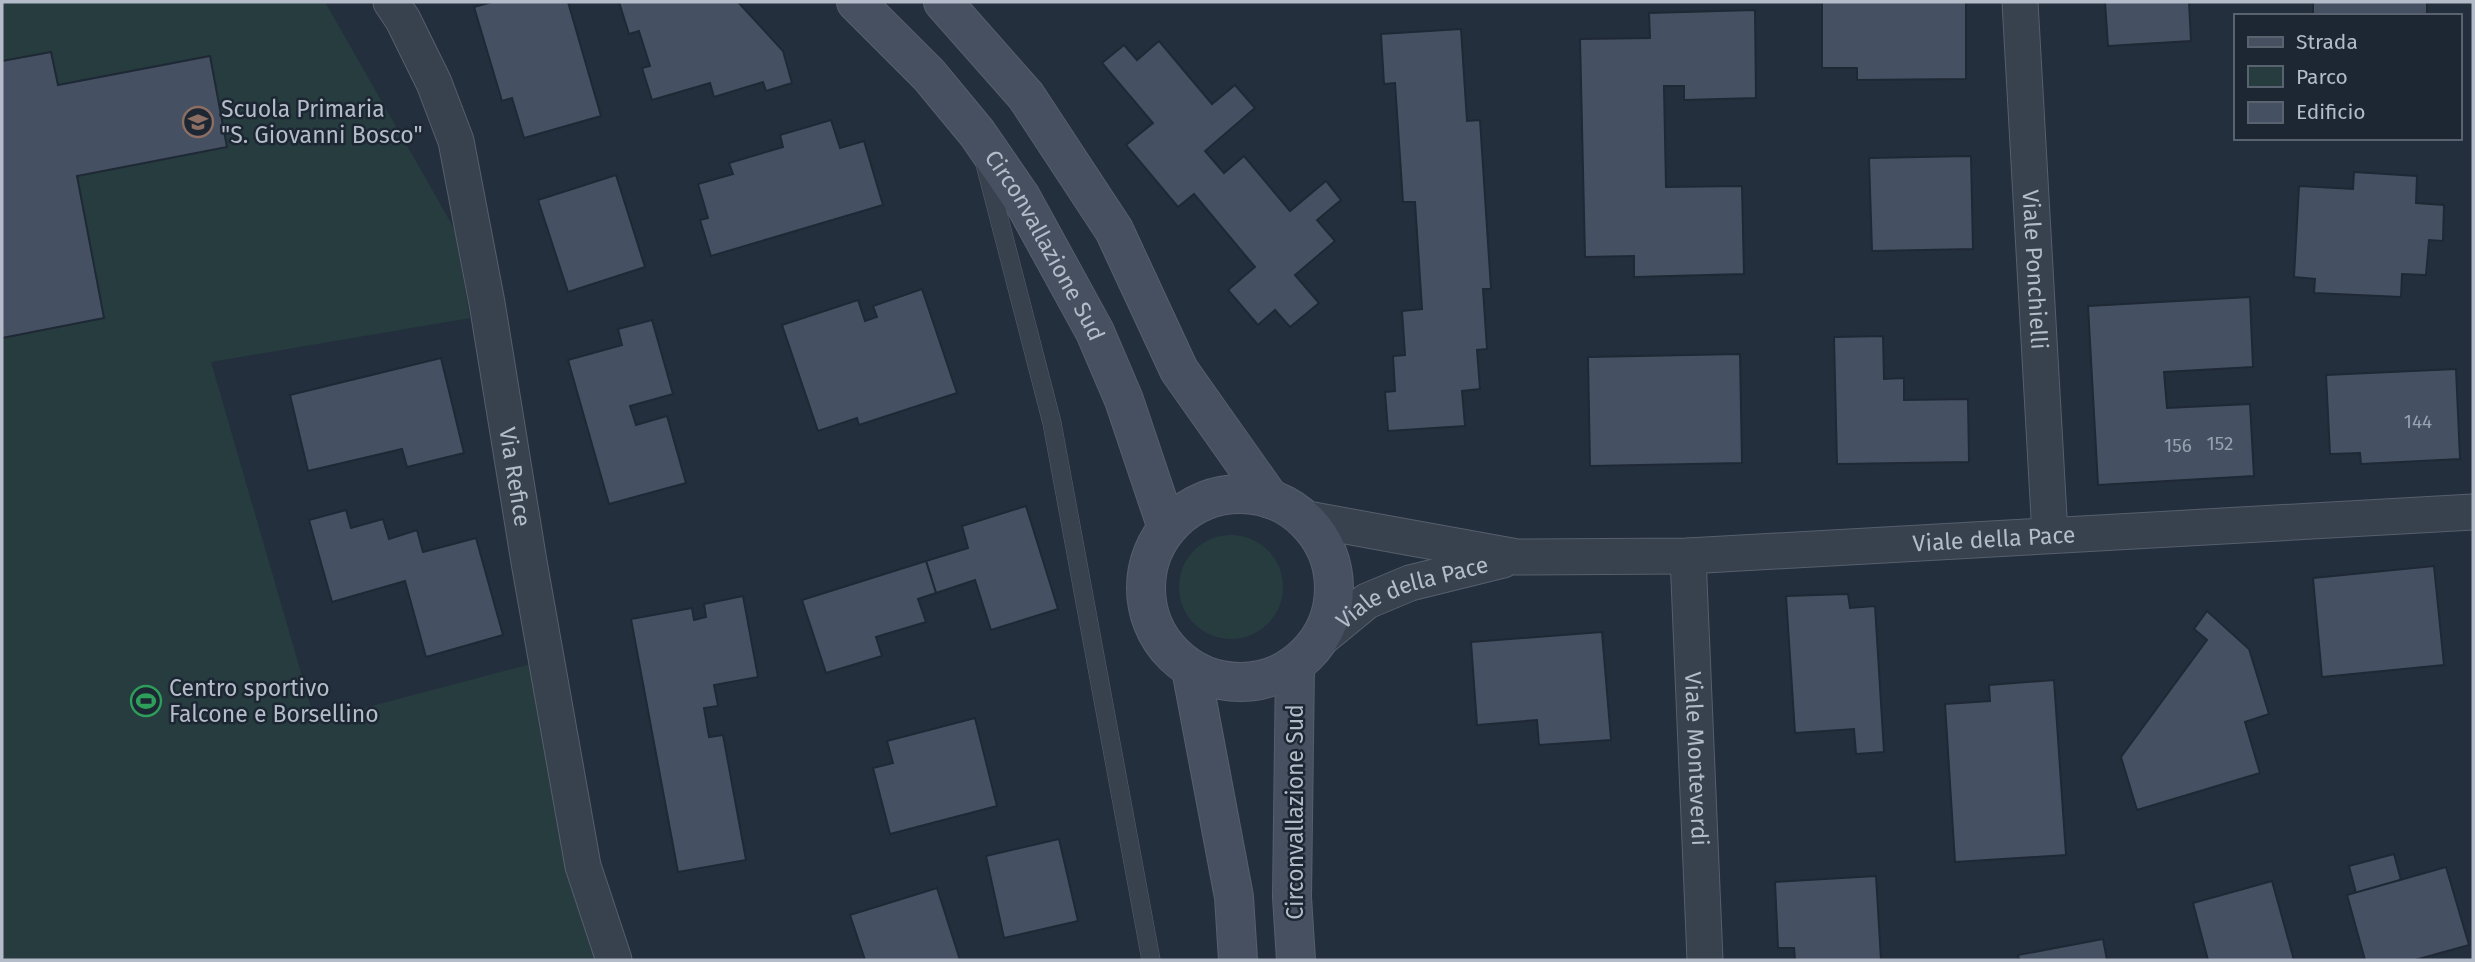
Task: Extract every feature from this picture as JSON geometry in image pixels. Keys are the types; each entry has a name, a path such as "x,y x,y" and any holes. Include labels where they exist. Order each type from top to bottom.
{"main road":[{"name":"Circonvallazione Sud","path":"856,2 929,75 977,133 1021,197 1095,332 1124,400 1167,528"},
{"name":"Circonvallazione Sud","path":"943,2 1026,96 1100,208 1114,230 1178,370 1286,508 1320,539 1331,564 1334,591 1329,618 1306,653 1271,678 1244,683 1217,680 1191,669 1167,648 1151,620 1145,588 1151,556 1167,528 1188,509 1214,497 1242,494 1286,508"},
{"name":"Circonvallazione Sud","path":"1296,960 1292,897 1306,653"},
{"path":"1191,669 1234,897 1238,960"}],"street":[{"name":"Via Refice","path":"391,2 403,20 434,83 456,141 487,303 529,562 583,866 614,960"},
{"name":"Viale Ponchielli","path":"2020,2 2050,535"},
{"name":"Viale della Pace","path":"1286,508 1517,557 1688,556 2473,512"},
{"name":"Viale Monteverdi","path":"1688,556 1705,960"},
{"name":"Viale della Pace","path":"1306,653 1367,601 1410,583 1517,557"}],"lane":[{"path":"977,133 1052,423 1151,960"}],"green space":[{"path":"2,2 325,2 455,230 470,318 211,362 315,721 531,664 600,960 2,960"},
{"path":"1231,535 1251,539 1268,550 1279,567 1283,587 1279,607 1268,624 1251,635 1231,639 1211,635 1194,624 1183,607 1179,587 1183,567 1194,550 1211,539"}],"building":[{"path":"492,2 568,2 601,116 524,138 512,98 502,101 474,7"},
{"path":"619,2 738,2 783,51 792,83 766,91 763,82 714,97 710,83 652,100 642,68 650,66 639,31 629,34"},
{"path":"1822,2 1966,2 1966,79 1857,80 1857,68 1822,68"},
{"path":"2105,2 2189,2 2191,41 2108,46"},
{"path":"2313,2 2427,2 2427,14 2313,14"},
{"path":"1755,10 1756,98 1684,100 1684,86 1664,86 1666,187 1742,186 1744,274 1634,277 1634,256 1585,257 1580,39 1650,38 1649,13"},
{"path":"1461,29 1467,121 1480,120 1491,289 1483,289 1487,349 1477,350 1480,389 1462,391 1465,426 1388,431 1385,392 1395,391 1393,356 1405,355 1402,311 1422,309 1415,202 1403,202 1395,83 1384,84 1381,34"},
{"path":"1159,41 1212,104 1235,85 1255,108 1205,151 1224,173 1244,156 1290,211 1326,181 1341,200 1317,220 1335,241 1295,275 1319,303 1290,327 1275,310 1258,325 1228,290 1255,267 1194,194 1178,207 1126,145 1153,123 1102,63 1124,45 1137,60"},
{"name":"Scuola Primaria \"S. Giovanni Bosco\"","path":"51,52 58,85 210,56 227,147 77,176 104,318 2,338 2,61"},
{"path":"831,120 840,148 864,141 883,205 711,256 700,220 708,218 698,184 733,174 729,163 783,147 780,135"},
{"path":"1971,156 1973,249 1872,251 1869,158"},
{"path":"2354,172 2417,176 2416,203 2444,205 2443,241 2429,240 2426,275 2402,274 2401,297 2314,293 2315,279 2294,277 2299,186 2353,189"},
{"path":"616,175 645,267 568,292 538,200"},
{"path":"922,289 957,393 859,425 857,418 818,431 782,325 858,300 865,321 877,317 873,306"},
{"path":"2250,297 2253,367 2164,372 2167,408 2250,404 2254,476 2098,485 2088,306"},
{"path":"652,320 673,394 630,406 636,425 667,416 686,483 609,504 568,360 622,345 618,329"},
{"path":"1883,336 1884,379 1904,378 1904,400 1968,399 1969,462 1837,464 1834,337"},
{"path":"1740,354 1742,463 1590,466 1588,357"},
{"path":"441,358 464,453 407,467 402,449 308,471 290,395"},
{"path":"2456,369 2460,459 2361,464 2360,453 2330,454 2326,375"},
{"path":"1026,506 1058,609 991,630 975,580 936,593 926,561 968,548 962,526"},
{"path":"346,510 351,528 383,519 389,539 417,530 423,552 476,538 503,635 426,657 405,581 332,602 309,520"},
{"path":"926,561 936,593 918,599 926,622 876,637 882,656 826,673 802,600"},
{"path":"2434,566 2444,665 2322,677 2313,578"},
{"path":"1848,594 1850,608 1875,606 1884,752 1856,754 1854,729 1795,733 1786,596"},
{"path":"743,596 758,677 714,685 718,706 704,708 709,737 723,735 746,860 678,872 631,619 692,608 694,620 706,617 704,604"},
{"path":"2207,611 2249,649 2269,714 2245,722 2260,773 2137,810 2121,757 2207,640 2194,629"},
{"path":"1602,632 1611,740 1539,745 1537,720 1477,725 1471,642"},
{"path":"2054,680 2066,855 1955,862 1945,704 1990,701 1989,685"},
{"path":"975,718 997,806 890,834 873,768 893,763 887,741"},
{"path":"1059,839 1078,921 1004,938 986,856"},
{"path":"2394,854 2401,880 2356,893 2349,866"},
{"path":"2446,867 2469,945 2415,960 2365,960 2347,895"},
{"path":"1876,876 1881,960 1795,960 1794,948 1778,948 1775,882"},
{"path":"2272,881 2294,960 2208,960 2193,903"},
{"path":"937,888 960,960 865,960 850,915"},
{"path":"2103,939 2107,960 2019,960 2018,955"}],"place":[{"name":"Scuola Primaria \"S. Giovanni Bosco\"","path":"198,122"},
{"name":"Centro sportivo Falcone e Borsellino","path":"146,701"}]}
